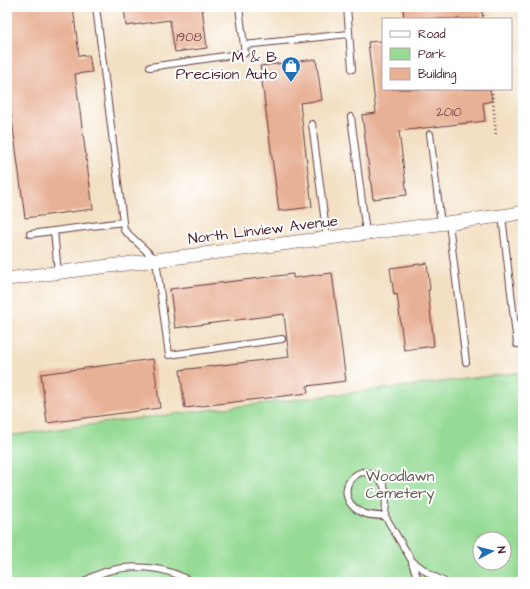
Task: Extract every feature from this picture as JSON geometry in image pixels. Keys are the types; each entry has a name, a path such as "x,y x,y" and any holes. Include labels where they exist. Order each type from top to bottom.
{"street":[{"name":"North Linview Avenue","path":"7,280 445,224 523,212"}],"lane":[{"path":"96,7 124,230 156,260 169,355 282,340"},
{"path":"150,67 245,53 239,7"},
{"path":"347,7 352,70"},
{"path":"244,45 349,34"},
{"path":"351,117 366,233"},
{"path":"312,124 327,238"},
{"path":"430,134 466,362"},
{"path":"502,216 517,344 523,343"},
{"path":"30,234 123,222"},
{"path":"54,231 58,273"},
{"path":"385,516 373,516 360,512 352,505 348,498 346,488 349,480 354,475 362,472 372,473 380,478 385,486 387,497 385,516 412,561 418,582"},
{"path":"412,561 431,575 445,582"},
{"path":"84,582 104,573 128,568 145,568 167,572 191,582"}],"path":[{"path":"482,7 484,18"},
{"path":"492,90 496,135"}],"green space":[{"name":"Woodlawn Cemetery","path":"523,372 523,582 7,582 7,436 125,420"}],"building":[{"path":"7,7 73,7 79,56 89,55 92,72 75,74 93,209 25,218 7,82"},
{"path":"124,7 202,7 207,48 175,52 170,20 126,26"},
{"path":"403,7 481,7 483,18 404,18"},
{"path":"382,41 382,90 490,90 492,101 483,103 485,121 399,131 407,195 373,199 362,115 376,113 368,42"},
{"path":"316,59 322,100 300,103 312,207 279,211 260,66"},
{"path":"427,263 430,290 428,290 434,346 404,350 397,294 394,295 390,268"},
{"path":"332,273 346,381 307,386 308,393 185,408 180,370 289,357 284,314 175,328 170,289 293,274 293,278"},
{"path":"153,359 160,408 47,423 41,374"}],"place":[{"name":"M & B Precision Auto","path":"291,83"}]}
